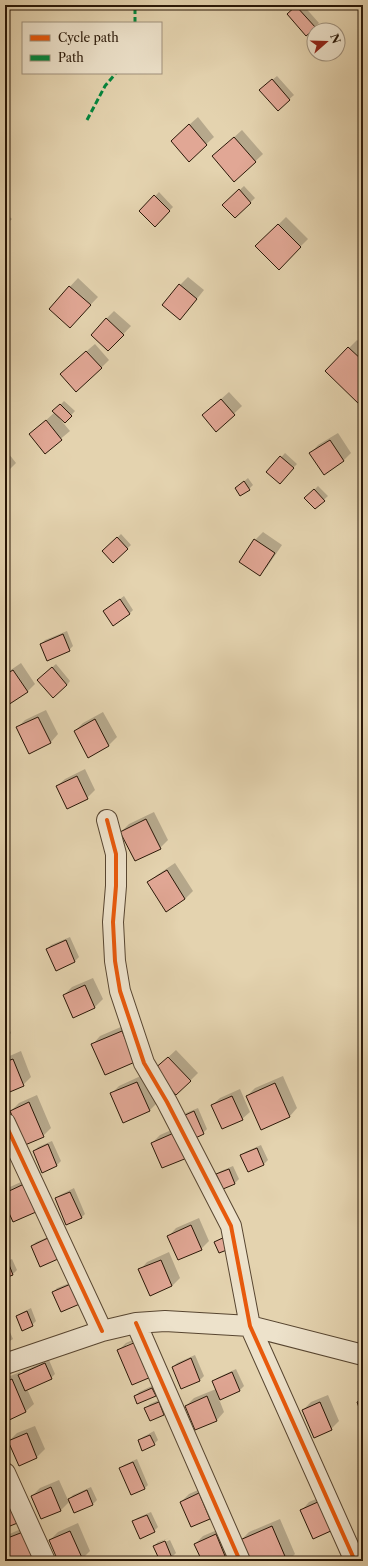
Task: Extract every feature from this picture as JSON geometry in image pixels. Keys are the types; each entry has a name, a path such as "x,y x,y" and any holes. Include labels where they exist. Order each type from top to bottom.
{"street":[{"path":"107,820 116,854 116,886 113,922 115,961 120,991 144,1063 167,1102 231,1226 250,1326 355,1561"},
{"path":"5,1124 102,1331"},
{"path":"5,1364 102,1331 136,1323 165,1321 250,1326 363,1355"},
{"path":"136,1323 240,1561"},
{"path":"5,1473 44,1561"}],"building":[{"path":"296,6 311,22 306,22 306,36 287,14"},
{"path":"272,79 290,100 278,111 259,90"},
{"path":"189,124 207,145 189,162 171,141"},
{"path":"234,137 256,162 234,182 212,156"},
{"path":"239,189 251,203 235,218 222,205"},
{"path":"154,195 170,211 155,227 139,211"},
{"path":"278,224 301,247 279,270 255,246"},
{"path":"179,284 197,299 180,320 162,305"},
{"path":"69,286 91,305 70,328 49,309"},
{"path":"106,318 124,335 108,351 91,335"},
{"path":"348,347 363,361 363,404 361,406 325,371"},
{"path":"86,351 102,368 76,392 60,374"},
{"path":"221,399 235,415 216,432 202,415"},
{"path":"60,404 72,416 65,423 52,411"},
{"path":"46,420 62,440 45,454 29,434"},
{"path":"330,440 344,461 324,475 309,453"},
{"path":"280,456 294,468 280,484 266,472"},
{"path":"244,481 250,490 240,496 235,488"},
{"path":"314,489 325,501 315,509 304,498"},
{"path":"117,537 128,549 113,563 102,551"},
{"path":"254,539 275,553 260,576 239,562"},
{"path":"120,599 130,614 113,626 103,611"},
{"path":"63,634 70,651 47,661 40,644"},
{"path":"52,667 67,685 53,698 37,680"},
{"path":"13,670 28,692 8,705 5,700 5,675"},
{"path":"38,717 51,743 29,754 16,727"},
{"path":"95,719 109,746 88,758 74,731"},
{"path":"77,776 88,799 67,809 56,786"},
{"path":"146,819 161,849 135,861 120,832"},
{"path":"167,870 185,899 166,912 147,882"},
{"path":"66,940 75,962 56,971 46,949"},
{"path":"85,985 95,1008 73,1018 63,995"},
{"path":"122,1031 135,1062 105,1075 91,1044"},
{"path":"168,1057 191,1081 176,1095 153,1070"},
{"path":"13,1059 24,1086 5,1094 5,1062"},
{"path":"137,1082 150,1111 123,1123 110,1093"},
{"path":"275,1083 290,1117 261,1130 246,1096"},
{"path":"232,1096 243,1120 222,1129 211,1105"},
{"path":"29,1102 44,1137 25,1145 10,1111"},
{"path":"194,1111 204,1134 191,1140 181,1117"},
{"path":"176,1132 187,1158 162,1168 151,1143"},
{"path":"48,1144 57,1166 42,1173 33,1151"},
{"path":"257,1148 264,1165 248,1172 240,1155"},
{"path":"229,1169 235,1184 223,1189 216,1174"},
{"path":"24,1184 36,1212 13,1222 5,1204 5,1193"},
{"path":"70,1192 82,1218 66,1225 55,1198"},
{"path":"191,1225 202,1250 178,1260 167,1236"},
{"path":"227,1236 232,1248 219,1253 214,1242"},
{"path":"48,1238 58,1259 40,1267 31,1246"},
{"path":"161,1260 172,1286 150,1296 138,1269"},
{"path":"8,1262 13,1275 5,1278 5,1263"},
{"path":"73,1283 82,1303 61,1312 52,1292"},
{"path":"27,1311 33,1326 22,1331 16,1316"},
{"path":"136,1342 151,1377 132,1385 117,1350"},
{"path":"191,1358 200,1381 181,1389 172,1367"},
{"path":"45,1363 52,1379 25,1391 18,1375"},
{"path":"232,1372 240,1391 220,1400 212,1381"},
{"path":"12,1379 26,1412 5,1422 5,1382"},
{"path":"152,1388 156,1396 137,1404 134,1396"},
{"path":"207,1396 217,1421 195,1430 185,1406"},
{"path":"363,1399 363,1416 362,1416 357,1402"},
{"path":"159,1402 164,1415 150,1421 144,1408"},
{"path":"320,1402 332,1430 314,1438 302,1410"},
{"path":"27,1433 37,1458 19,1466 8,1441"},
{"path":"150,1435 155,1445 142,1451 138,1440"},
{"path":"133,1462 145,1489 131,1495 119,1468"},
{"path":"51,1487 61,1511 41,1519 31,1496"},
{"path":"87,1490 93,1505 74,1513 68,1499"},
{"path":"5,1493 20,1522 5,1528"},
{"path":"199,1493 210,1519 191,1527 180,1502"},
{"path":"320,1501 333,1530 313,1539 300,1510"},
{"path":"147,1515 155,1532 140,1539 132,1521"},
{"path":"272,1526 287,1561 249,1561 240,1540"},
{"path":"70,1531 83,1560 58,1561 49,1540"},
{"path":"23,1532 35,1561 5,1561 5,1539"},
{"path":"216,1534 227,1561 202,1561 194,1544"},
{"path":"165,1541 172,1558 166,1561 160,1561 153,1546"}],"marked path":[{"path":"135,5 135,22"},
{"path":"87,120 105,86 115,74"}],"cycle path":[{"path":"107,820 116,854 116,886 113,922 115,961 120,991 144,1063 167,1102 231,1226 250,1326 355,1561"},
{"path":"5,1123 102,1331"},
{"path":"136,1323 240,1561"}]}
